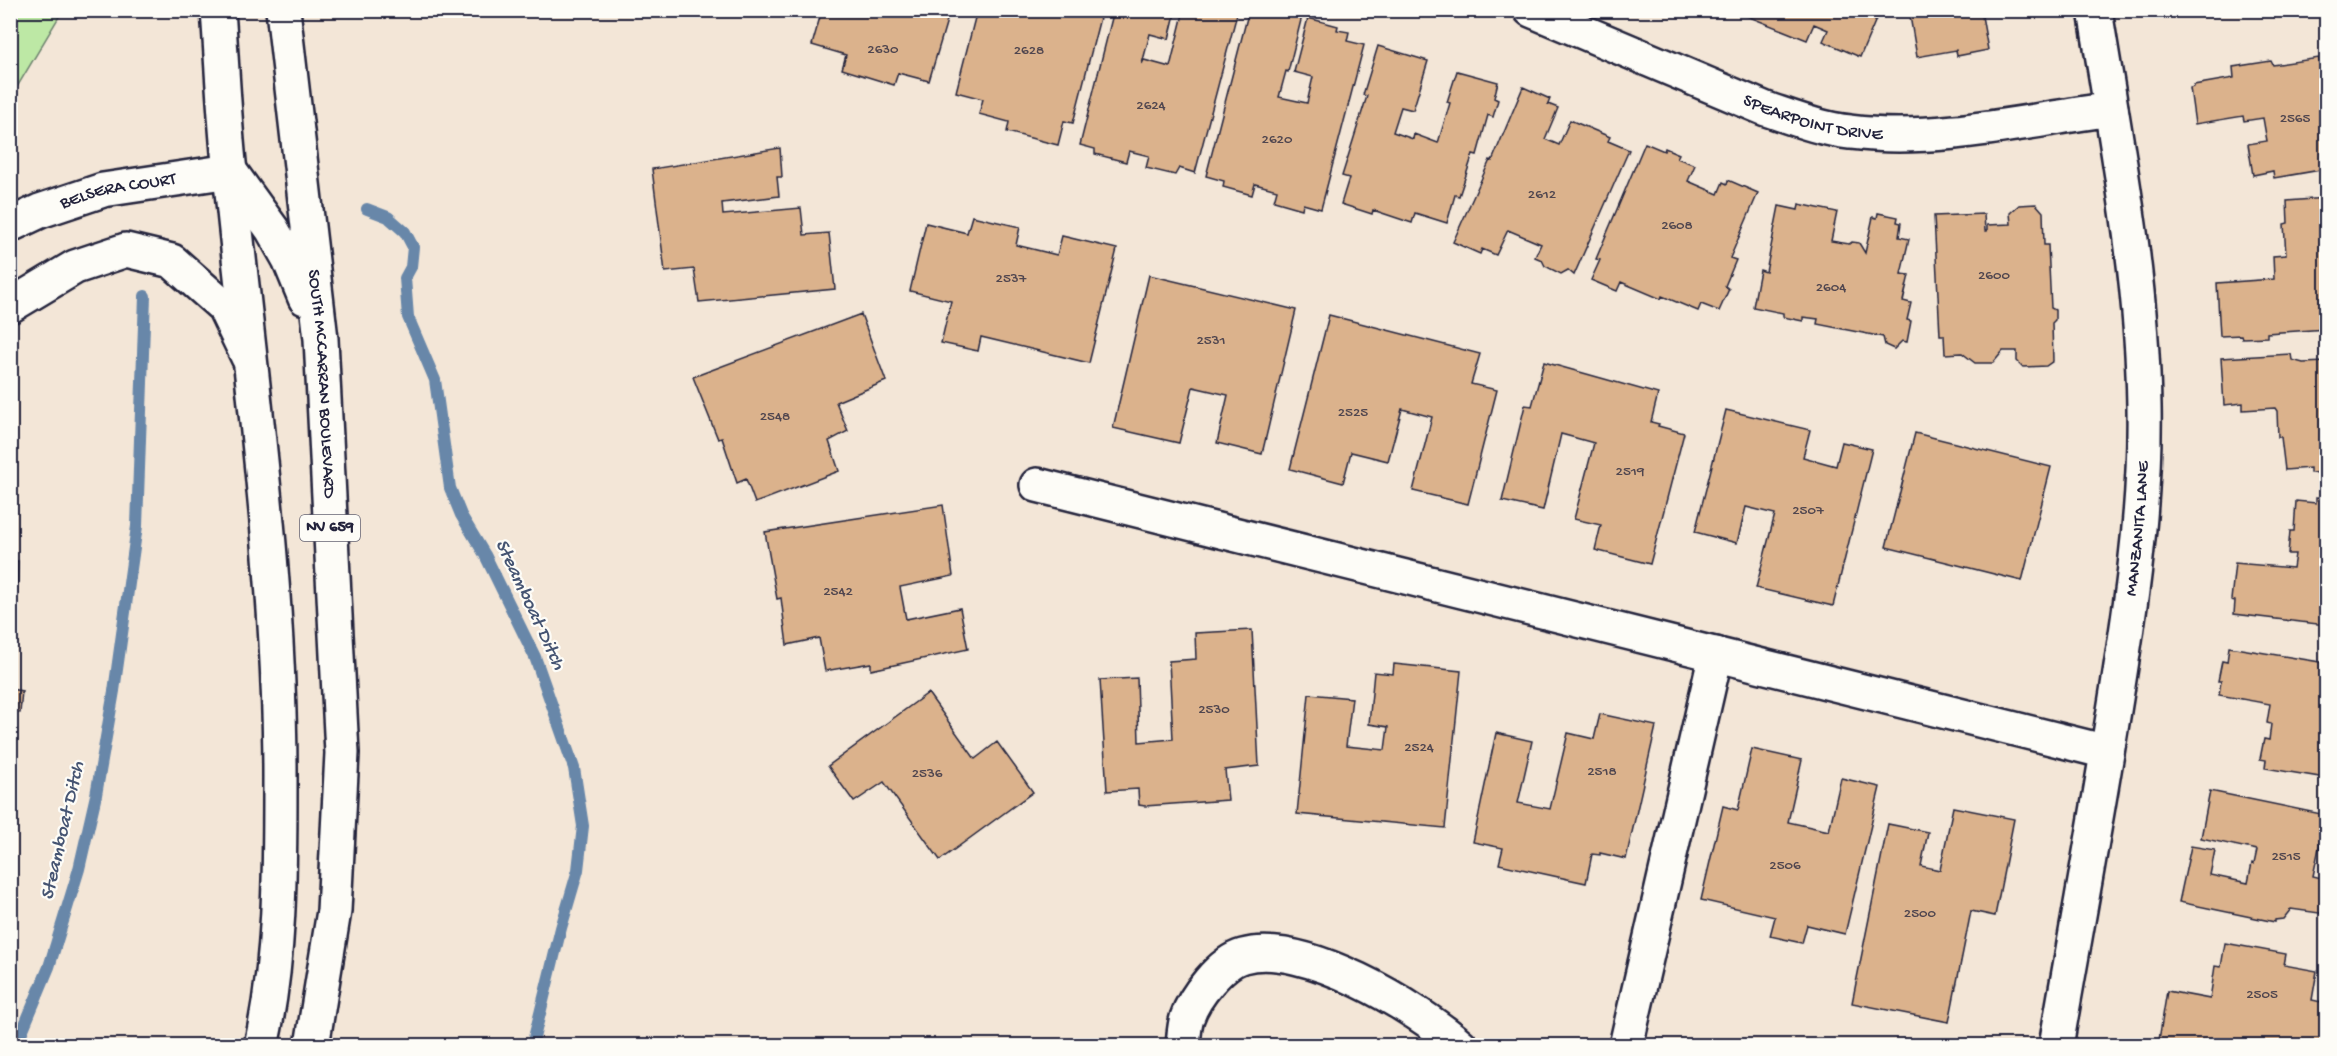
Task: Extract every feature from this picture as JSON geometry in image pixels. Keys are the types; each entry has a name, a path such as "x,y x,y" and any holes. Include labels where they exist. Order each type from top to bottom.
{"street":[{"path":"218,10 230,171 252,365 274,609 280,734 280,869 270,1004 261,1046"},
{"name":"SOUTH MCCARRAN BOULEVARD","path":"283,10 321,339 342,753 334,911 312,1046"},
{"name":"SPEARPOINT DRIVE","path":"1531,10 1755,105 1806,122 1851,132 1902,134 1963,131 2111,109"},
{"name":"MANZANITA LANE","path":"2056,1046 2134,583 2141,498 2144,407 2139,301 2095,10"},
{"path":"230,171 259,209 289,259 321,339"},
{"name":"BELSERA COURT","path":"10,225 40,211 104,190 230,171"},
{"path":"10,306 75,267 126,250 172,261 224,307 252,365"},
{"path":"1037,485 2107,752"},
{"path":"1626,1046 1716,654"},
{"path":"1183,1046 1187,1018 1203,990 1222,969 1242,956 1271,952 1307,960 1370,985 1413,1009 1461,1046"}],"green space":[{"path":"11,10 65,11 60,15 11,97"}],"building":[{"path":"822,10 950,10 929,81 898,73 894,85 842,69 846,55 812,45"},
{"path":"977,10 1102,10 1073,123 1064,121 1058,145 1007,132 1009,122 979,114 983,99 956,92"},
{"path":"1114,10 1176,10 1169,39 1150,34 1142,64 1144,60 1170,67 1184,10 1238,10 1195,173 1179,168 1175,175 1146,168 1149,156 1129,151 1126,162 1095,154 1095,149 1080,145"},
{"path":"1249,10 1272,15 1274,10 1280,10 1302,16 1288,72 1286,71 1279,97 1307,103 1313,77 1294,72 1308,18 1338,26 1337,30 1349,32 1347,41 1364,45 1321,209 1303,204 1302,209 1274,201 1277,190 1255,184 1252,195 1223,187 1224,181 1206,176"},
{"path":"1743,10 1880,10 1860,57 1823,41 1828,30 1814,24 1807,40 1742,14"},
{"path":"1909,10 1981,10 1988,50 1957,56 1956,50 1917,57"},
{"path":"1378,46 1428,61 1413,110 1401,107 1393,132 1413,139 1414,134 1438,143 1457,71 1498,82 1494,98 1498,100 1493,117 1488,115 1477,155 1473,154 1459,196 1455,195 1447,223 1415,213 1412,223 1373,210 1372,214 1341,204 1349,178 1342,176 1367,96 1363,95"},
{"path":"2319,58 2323,82 2326,82 2326,169 2274,178 2273,171 2253,175 2248,144 2267,141 2263,118 2244,121 2243,116 2195,124 2190,88 2194,85 2234,78 2233,67 2271,61 2273,65"},
{"path":"1523,87 1550,99 1548,104 1558,108 1545,139 1559,145 1570,120 1610,137 1608,141 1629,150 1574,275 1568,270 1561,274 1545,266 1542,260 1535,257 1541,244 1508,230 1496,255 1482,249 1480,254 1453,242 1490,160 1492,161"},
{"path":"1645,143 1679,154 1677,158 1695,165 1688,181 1718,194 1723,182 1727,184 1728,180 1758,193 1730,258 1736,260 1725,286 1729,289 1719,311 1701,304 1698,311 1662,296 1661,299 1621,282 1617,291 1591,280 1600,260 1596,259"},
{"path":"780,148 782,177 777,177 779,196 722,203 723,215 801,208 804,235 829,233 835,289 699,302 694,269 665,272 652,169"},
{"path":"2326,198 2326,329 2267,333 2267,337 2220,336 2217,283 2274,279 2273,256 2286,255 2284,224 2288,223 2287,201"},
{"path":"1799,204 1837,212 1831,241 1859,243 1865,253 1873,217 1877,218 1878,213 1898,217 1897,222 1901,223 1899,237 1909,239 1901,274 1909,275 1903,301 1911,303 1907,320 1911,321 1907,342 1902,341 1894,349 1885,345 1883,337 1817,324 1818,319 1803,317 1803,321 1783,317 1783,313 1753,307 1760,270 1766,272 1779,206 1798,210"},
{"path":"2036,204 2043,212 2044,245 2048,245 2051,308 2055,310 2055,320 2052,323 2053,361 2046,366 2023,367 2017,361 2017,351 2003,351 1993,363 1975,363 1962,353 1945,354 1944,335 1940,335 1934,216 1984,214 1985,231 1987,231 1987,225 2011,224 2010,213 2019,205"},
{"path":"972,216 1020,227 1016,245 1057,255 1062,236 1117,249 1089,363 981,337 978,351 941,343 951,301 910,291 926,223 967,233"},
{"path":"1149,275 1296,310 1262,454 1217,443 1228,395 1193,387 1179,443 1113,428"},
{"path":"861,314 886,381 836,402 848,431 829,441 839,471 755,503 746,479 737,483 722,438 718,439 693,377"},
{"path":"1329,315 1480,354 1471,384 1497,390 1468,504 1413,491 1432,417 1402,409 1388,461 1351,452 1343,483 1290,469"},
{"path":"2291,354 2292,360 2303,363 2326,362 2326,472 2310,473 2310,468 2285,470 2275,408 2243,410 2243,403 2224,405 2221,358"},
{"path":"1544,362 1658,394 1651,422 1684,433 1650,564 1595,550 1601,525 1574,519 1594,443 1561,434 1543,510 1502,501 1525,405 1532,406"},
{"path":"1726,410 1810,430 1803,457 1836,466 1842,442 1872,449 1833,606 1756,588 1775,514 1746,507 1737,543 1695,532"},
{"path":"1915,433 2051,467 2022,581 1886,547"},
{"path":"2316,497 2326,498 2326,625 2234,614 2235,601 2231,600 2235,563 2293,568 2295,554 2288,554 2290,531 2294,531 2296,501 2316,503"},
{"path":"943,505 953,576 900,587 906,619 960,608 968,649 871,670 871,663 825,671 819,638 787,645 781,598 777,599 765,532"},
{"path":"10,561 18,561 16,643 10,644"},
{"path":"1252,630 1259,766 1225,770 1228,800 1145,806 1139,805 1138,789 1107,791 1100,680 1137,678 1139,742 1173,739 1169,661 1196,659 1195,633"},
{"path":"2229,647 2326,663 2326,778 2265,768 2266,760 2260,759 2264,739 2269,740 2271,724 2267,723 2270,704 2219,695 2221,681 2218,681 2222,661 2227,662"},
{"path":"1394,664 1461,671 1445,828 1297,814 1309,694 1352,698 1346,746 1385,750 1388,727 1369,724 1374,672 1393,674"},
{"path":"10,689 22,691 20,713 10,712"},
{"path":"928,693 975,759 997,742 1033,792 940,860 884,782 854,802 828,766"},
{"path":"1600,714 1656,726 1626,859 1600,853 1600,855 1592,854 1586,883 1499,864 1503,848 1473,842 1496,733 1532,741 1518,803 1550,809 1568,733 1594,739"},
{"path":"1752,749 1802,760 1788,822 1829,831 1841,778 1880,787 1845,934 1807,925 1802,943 1770,936 1775,917 1701,900 1723,806 1738,810"},
{"path":"2210,791 2326,815 2313,876 2326,879 2326,914 2291,909 2283,919 2275,920 2275,922 2179,902 2191,846 2215,850 2210,875 2248,883 2252,863 2254,864 2257,850 2201,838"},
{"path":"1953,807 2014,819 1995,916 1971,911 1949,1022 1852,1003 1888,824 1928,832 1921,866 1940,870"},
{"path":"2225,943 2286,954 2284,965 2317,971 2312,1000 2326,1003 2321,1037 2326,1036 2326,1046 2158,1046 2167,991 2210,999 2215,966 2221,967"}],"waterway":[{"name":"Steamboat Ditch","path":"367,209 388,217 405,232 413,247 411,267 405,278 408,317 435,380 450,488 461,515 485,555 535,657 574,768 583,826 578,870 532,1046"},
{"name":"Steamboat Ditch","path":"16,1046 49,967 79,869 96,795 114,691 137,526 145,296"}]}
